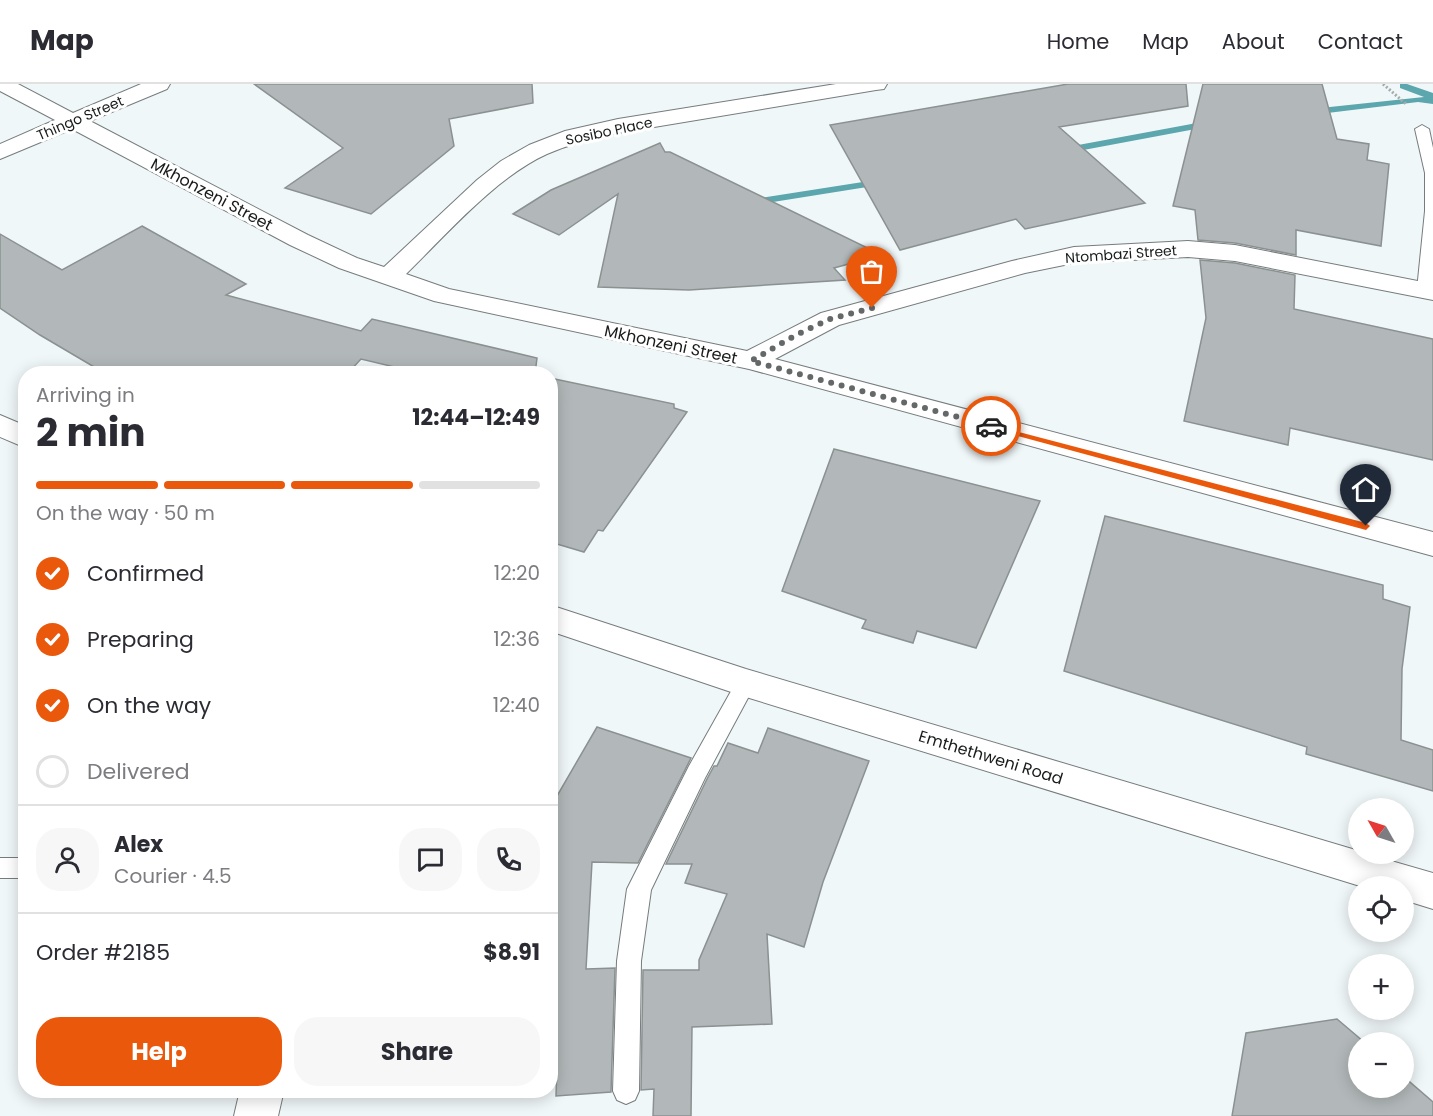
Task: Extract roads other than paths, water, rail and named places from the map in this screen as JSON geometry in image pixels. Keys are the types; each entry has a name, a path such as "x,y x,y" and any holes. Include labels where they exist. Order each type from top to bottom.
{"street":[{"name":"Mkhonzeni Street","path":"2,84 299,240 348,263 443,295 751,361 1433,544"},
{"name":"Thingo Street","path":"0,152 159,84"},
{"name":"Sosibo Place","path":"388,277 485,185 509,166 537,150 573,136 618,126 876,84"},
{"name":"Ntombazi Street","path":"751,361 796,335 830,319 1020,266 1074,255 1135,250 1188,249 1223,252 1272,259 1429,291"},
{"path":"0,426 18,434"},
{"name":"Emthethweni Road","path":"558,621 746,683 1433,891"},
{"path":"256,1116 260,1098"}],"lane":[{"path":"1422,129 1432,173 1429,291"},
{"path":"626,1091 629,961 639,889 697,772 746,683"},
{"path":"0,868 18,868"}],"waterway":[{"path":"1403,86 1431,96"},
{"path":"1311,112 1418,99 1433,101"},
{"path":"1062,151 1213,123"},
{"path":"748,203 882,182"}]}
